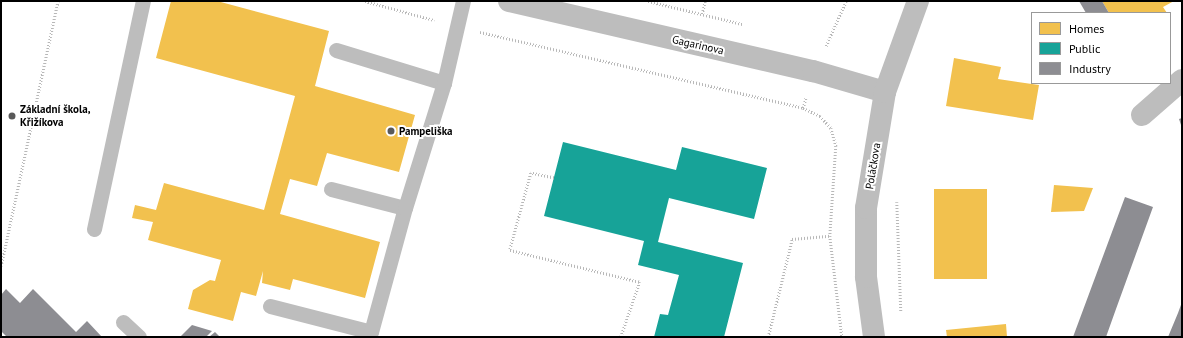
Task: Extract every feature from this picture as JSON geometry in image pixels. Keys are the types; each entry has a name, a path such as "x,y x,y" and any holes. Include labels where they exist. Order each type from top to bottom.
{"street":[{"name":"Gagarinova","path":"509,1 813,71 885,92"},
{"name":"Poláčkova","path":"874,337 866,278 866,208 885,92 918,1"},
{"path":"1142,116 1182,80"}],"lane":[{"path":"94,229 143,1"},
{"path":"270,306 371,332 405,208 444,83 464,1"},
{"path":"336,50 444,83"},
{"path":"331,189 405,208"},
{"path":"123,322 139,337"}],"path":[{"path":"1,266 58,1"},
{"path":"365,1 458,26 803,108 820,116 831,128 836,146 830,236 842,337"},
{"path":"702,14 705,1"},
{"path":"813,71 846,1"},
{"path":"554,178 531,173 510,250 640,282 621,337"},
{"path":"897,200 901,316"},
{"path":"768,337 792,239 830,236"}],"building: Homes":[{"path":"171,1 217,1 329,31 315,86 415,115 399,172 327,153 317,186 290,179 280,214 380,242 365,298 293,279 290,290 262,283 263,271 256,296 241,292 233,321 188,309 193,290 210,280 215,281 221,260 148,240 153,222 132,218 135,205 156,210 164,183 264,210 295,96 156,58"},
{"path":"1102,1 1174,1 1163,7 1166,12 1108,12"},
{"path":"954,58 1001,67 998,79 1039,85 1033,120 946,106"},
{"path":"1054,185 1093,188 1084,211 1051,212"},
{"path":"934,189 987,189 987,279 934,279"},
{"path":"1006,324 1007,337 947,337 946,330"}],"building: Public":[{"path":"563,142 676,170 682,147 767,168 754,219 669,198 658,242 743,263 724,337 654,337 660,314 668,315 679,275 638,265 644,241 544,216"}],"building: Industry":[{"path":"1079,1 1102,1 1108,12 1085,12"},
{"path":"1182,118 1182,128 1179,119"},
{"path":"1125,197 1153,207 1106,337 1073,337"},
{"path":"6,289 20,303 33,289 76,332 87,321 102,337 7,337 1,331 1,295"},
{"path":"1182,302 1182,337 1168,337 1178,313"},
{"path":"192,325 212,331 206,337 180,337"},
{"path":"215,332 220,337 209,337"}],"place":[{"name":"Základní škola, Křižíkova","path":"12,116"},
{"name":"Pampeliška","path":"391,131"}]}
